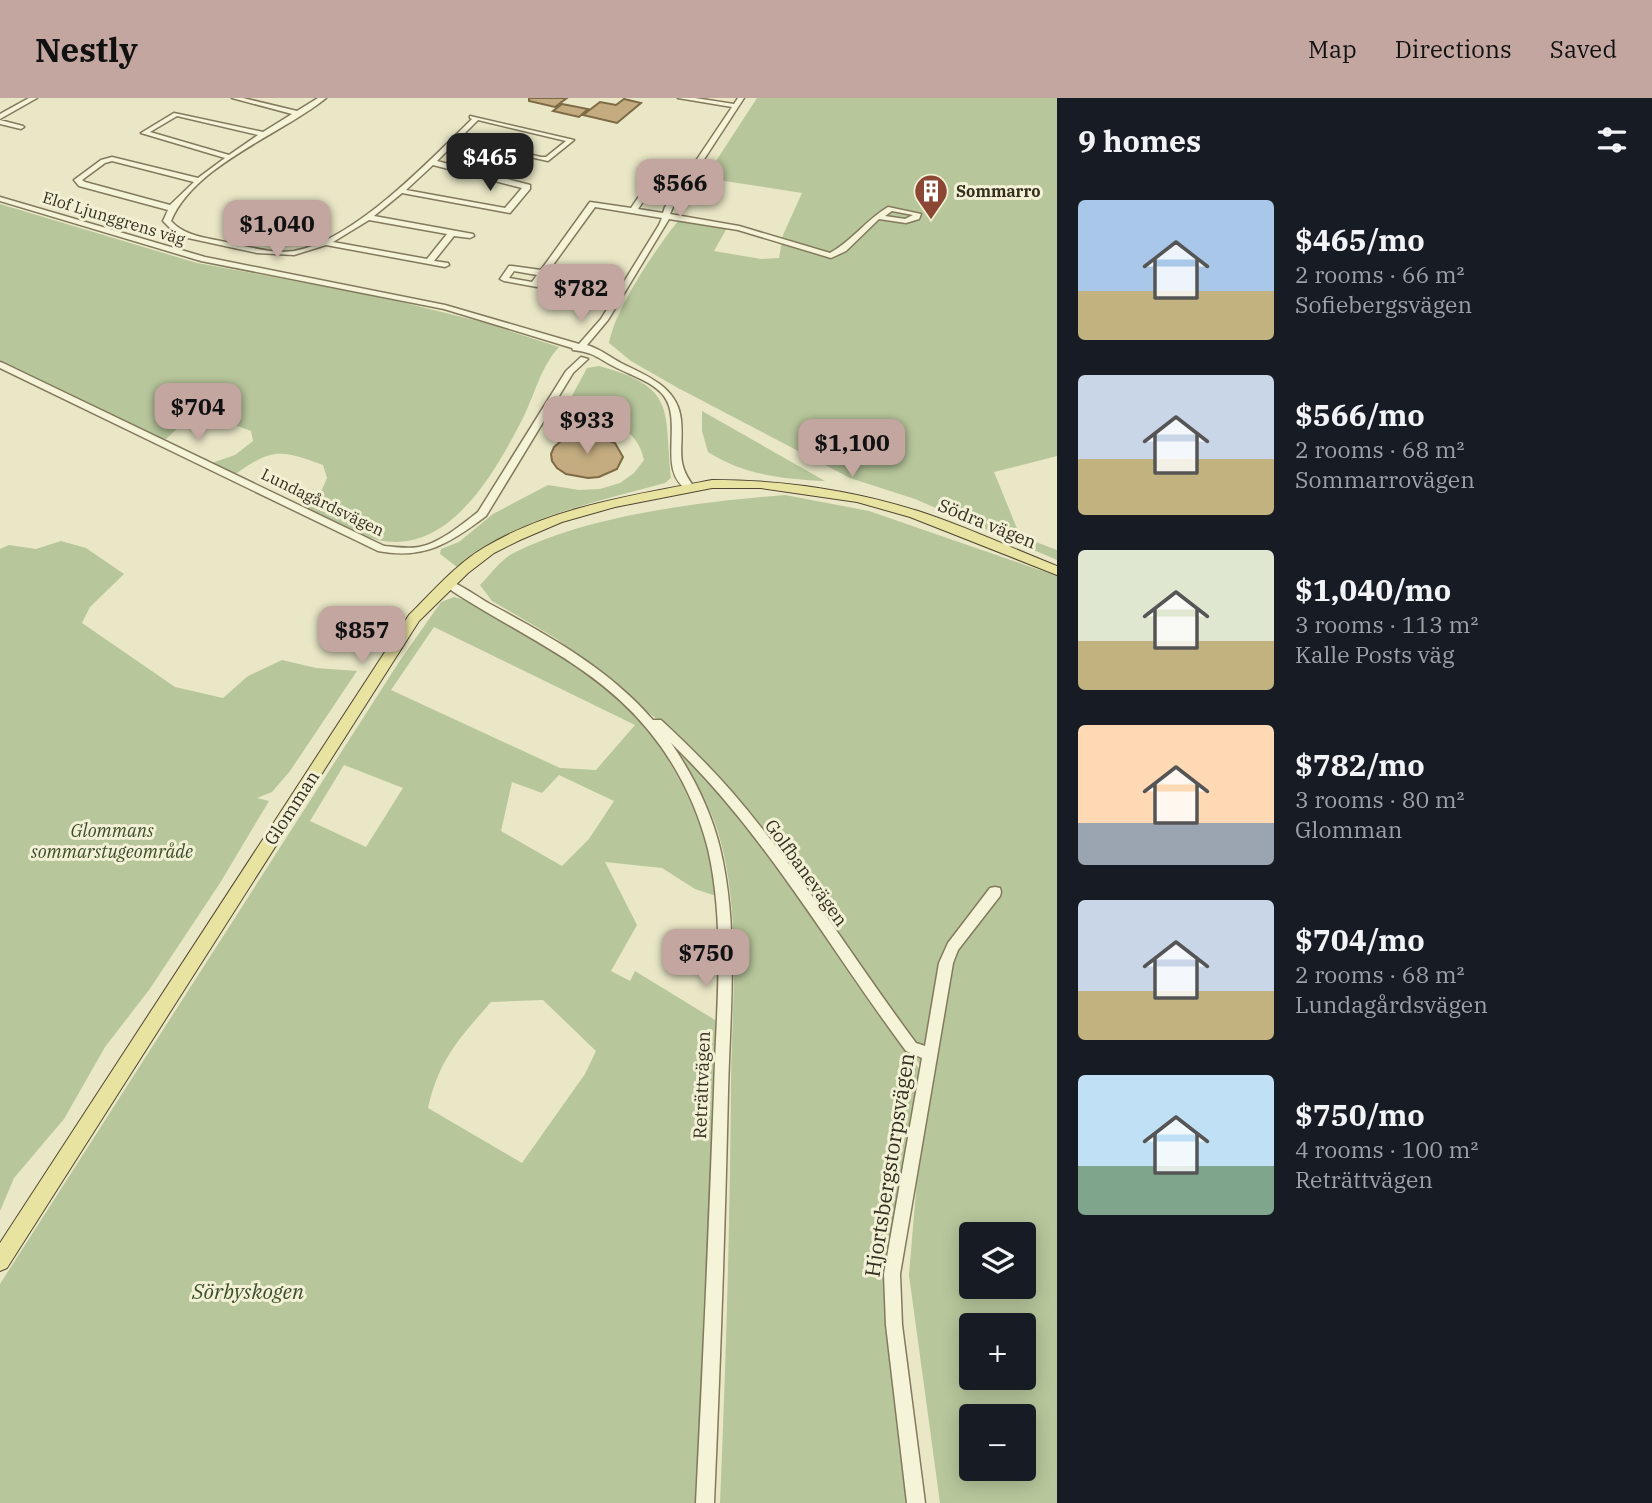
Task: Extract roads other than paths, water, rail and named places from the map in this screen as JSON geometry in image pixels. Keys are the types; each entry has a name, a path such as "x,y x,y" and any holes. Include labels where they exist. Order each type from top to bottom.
{"main road":[{"name":"Södra vägen","path":"690,488 781,486 858,498 915,514 1057,571"},
{"name":"Glomman","path":"0,1261 414,618 447,583 489,550 557,519 632,499 690,488"}],"street":[{"path":"0,120 34,98"},
{"path":"235,98 299,114"},
{"path":"323,98 230,157 199,181 171,208 167,221 171,228 192,236 260,252 283,254 306,251 325,243 366,217 400,191 455,139 473,117 575,141 548,159 541,159 455,139"},
{"path":"576,350 604,320 666,217 669,207 739,102 681,98"},
{"path":"230,157 144,133 176,114 265,135"},
{"path":"0,120 20,127"},
{"path":"78,180 103,161 112,159 199,181"},
{"path":"400,191 506,213 531,184 431,162"},
{"path":"633,211 664,166"},
{"path":"66,181 78,180 90,186 171,208"},
{"name":"Elof Ljunggrens väg","path":"0,199 204,259 444,307 576,350"},
{"path":"542,273 594,202 739,228 831,256 843,249 877,217"},
{"path":"366,217 470,236"},
{"path":"429,262 452,233"},
{"path":"204,259 223,243"},
{"path":"325,243 445,265"},
{"path":"594,351 604,320"},
{"path":"576,350 594,351 648,379 669,396 676,408 678,421 676,467 681,481 690,488"},
{"path":"576,350 585,359 624,368"},
{"name":"Lundagårdsvägen","path":"0,365 382,549 415,551 437,544 482,514 570,371 576,350"},
{"name":"Lundagårdsvägen","path":"570,371 593,356 594,351"},
{"name":"Reträttvägen","path":"447,583 529,630 584,666 646,720 668,747 695,794 714,850 720,884 724,1012 718,1226 705,1503"},
{"name":"Golfbanevägen","path":"646,720 657,723 675,739 738,808 911,1047 929,1054"},
{"name":"Hjortsbergstorpsvägen","path":"916,1503 894,1325 892,1274 946,963 953,947 995,892"}],"place":[{"name":"Sommarro","path":"931,221"}],"park label":[{"name":"Glommans sommarstugeområde","path":"112,841"},
{"name":"Sörbyskogen","path":"248,1292"}]}
